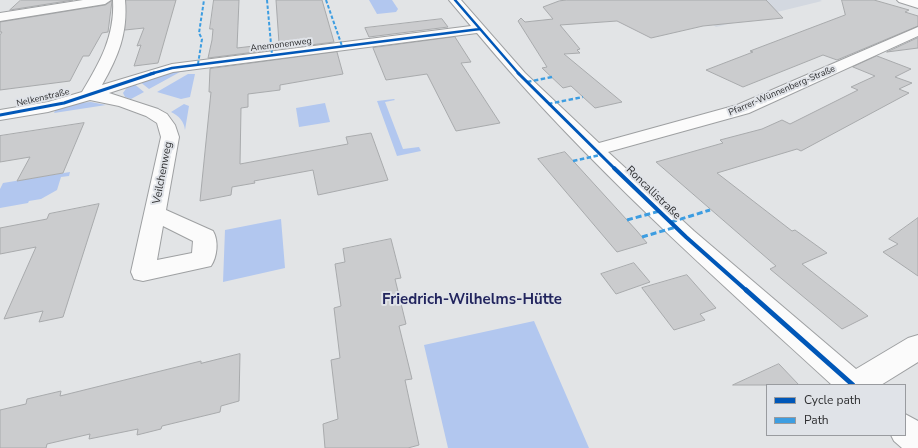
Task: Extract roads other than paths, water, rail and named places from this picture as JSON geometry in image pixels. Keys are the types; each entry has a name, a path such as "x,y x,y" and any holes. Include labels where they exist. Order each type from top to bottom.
{"street":[{"path":"0,17 105,0"},
{"path":"88,95 116,44 121,15 119,0"},
{"name":"Roncallistraße","path":"455,0 520,76 595,150 686,237 854,384"},
{"path":"903,0 918,4"},
{"name":"Anemonenweg","path":"88,95 148,74 172,68 480,29"},
{"name":"Pfarrer-Wünnenberg-Straße","path":"595,150 743,109 918,31"},
{"name":"Nelkenstraße","path":"0,115 41,109 88,95"},
{"name":"Veilchenweg","path":"88,95 112,99 145,110 160,116 168,126 170,137 155,213"},
{"path":"857,384 918,347"},
{"path":"906,431 918,441"}],"district":[{"name":"Friedrich-Wilhelms-Hütte","path":"472,300"}]}
